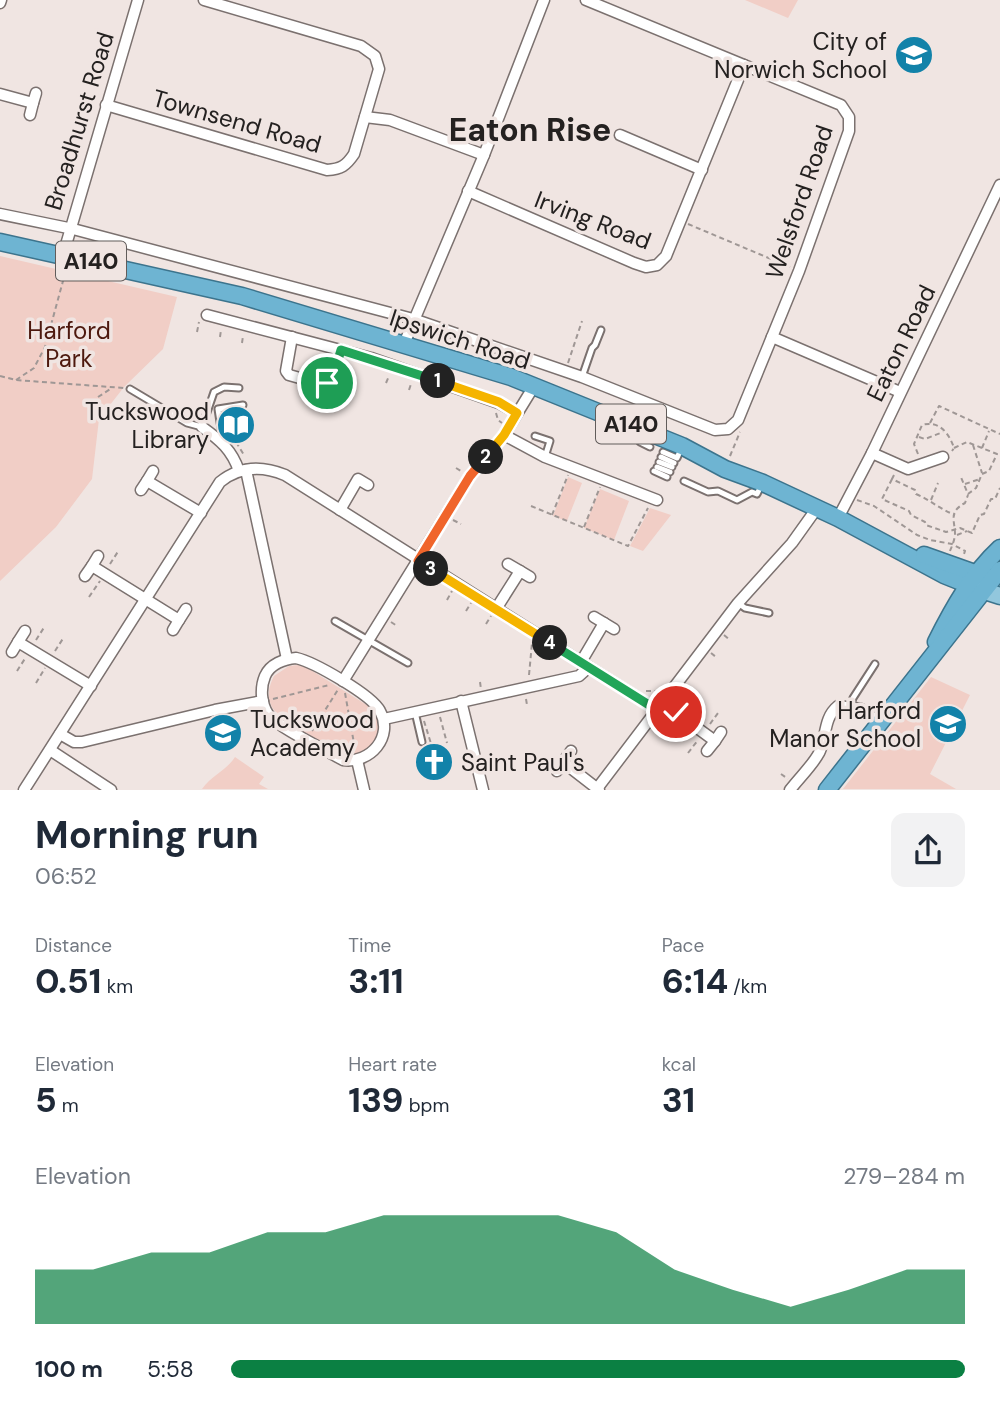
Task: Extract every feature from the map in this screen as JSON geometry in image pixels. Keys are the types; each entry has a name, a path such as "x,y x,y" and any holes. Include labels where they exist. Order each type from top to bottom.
{"highway":[{"name":"Ipswich Road","path":"0,242 64,262 242,296 534,386 643,443 682,446 725,469 763,483 886,541 944,575 989,582"},
{"path":"827,789 925,666 953,607 989,582 1000,548"}],"street":[{"name":"Broadhurst Road","path":"64,262 69,228 138,0"},
{"path":"204,0 361,46 376,56 379,69 365,117 390,120 484,155"},
{"path":"404,344 484,155 544,0"},
{"name":"Welsford Road","path":"586,0 841,105 849,117 849,131 799,271 735,423"},
{"name":"Irving Road","path":"468,191 646,267 657,265 666,256 744,65"},
{"path":"0,94 35,98 30,115"},
{"name":"Townsend Road","path":"106,105 327,170 338,169 347,164 354,154 365,117"},
{"path":"620,135 702,170"},
{"name":"Eaton Road","path":"838,518 872,453 1000,185"},
{"name":"Ipswich Road","path":"0,214 69,228 413,319 582,377 715,430 722,430 735,423"},
{"name":"Ipswich Road","path":"203,319 292,337 371,358 492,400 517,413"},
{"path":"292,337 286,371 289,375 321,384 332,380 341,350"},
{"path":"772,337 901,392"},
{"path":"343,681 470,476 504,435 534,386"},
{"path":"202,427 223,442 242,471 287,659"},
{"path":"504,435 545,457 653,498"},
{"path":"872,453 908,469 950,452"},
{"path":"24,789 220,482 242,471 270,469 285,475 585,665 718,736 707,751"},
{"path":"153,471 144,485 201,513"},
{"path":"340,510 358,479"},
{"path":"563,762 597,789 738,603 792,543 817,508"},
{"path":"85,576 98,556"},
{"path":"508,564 530,577"},
{"path":"92,566 179,620"},
{"path":"496,609 520,571"},
{"path":"173,630 186,609"},
{"path":"594,617 614,629"},
{"path":"384,719 579,676 604,623"},
{"path":"12,652 24,631"},
{"path":"18,642 91,687"},
{"path":"287,659 307,660 343,681 379,708 384,719 384,732 379,746 371,754 357,760 343,760 269,715 263,701 265,677 269,670 287,659"},
{"path":"60,734 74,742 263,701"},
{"path":"461,701 483,789"},
{"path":"790,789 818,755 827,719 838,706 865,711 879,722"},
{"path":"64,759 74,742"},
{"path":"50,750 111,789"},
{"path":"557,771 571,751"},
{"path":"357,760 364,789"}],"lane":[{"path":"582,377 601,330"},
{"path":"130,389 187,423 202,427 214,392 224,387 239,388"},
{"path":"223,442 218,409 243,405"},
{"path":"220,425 229,424"},
{"path":"535,436 550,441 545,457"},
{"path":"659,462 677,458 682,446"},
{"path":"659,462 671,470 659,462"},
{"path":"684,481 708,492 718,491 737,500 752,492 757,494 763,483"},
{"path":"738,603 745,608 769,613"},
{"path":"335,621 408,663"},
{"path":"850,707 874,664"},
{"path":"415,712 422,742"}],"path":[{"path":"681,221 799,271"},
{"path":"16,380 34,368 45,347 64,262"},
{"path":"197,332 203,319"},
{"path":"567,366 582,321"},
{"path":"0,376 16,380 130,389"},
{"path":"98,397 113,387"},
{"path":"930,423 939,406 1000,434"},
{"path":"725,469 742,429 735,423"},
{"path":"922,465 914,444 922,425 930,423 949,434 950,452 967,442 998,455 989,471 982,474"},
{"path":"982,448 990,430"},
{"path":"918,436 925,439 944,431"},
{"path":"949,552 956,536 952,522 959,506 965,503 968,494 976,488 982,474 973,444"},
{"path":"898,466 883,499 909,511 911,515 937,530 946,532 960,528 972,533 980,516 985,514 991,499 995,499 1000,488"},
{"path":"552,516 568,475"},
{"path":"960,475 968,494"},
{"path":"964,484 980,479"},
{"path":"892,480 955,515"},
{"path":"931,501 937,483"},
{"path":"583,528 600,487"},
{"path":"531,506 628,545 653,498"},
{"path":"855,500 874,506 917,535 953,544 965,551 964,554"},
{"path":"956,536 967,530"},
{"path":"528,687 533,632"},
{"path":"263,701 343,681"},
{"path":"307,739 343,681"},
{"path":"343,681 357,760"},
{"path":"438,706 447,743"}],"green space":[{"path":"745,0 798,0 788,18"},
{"name":"Harford Park","path":"0,256 177,297 163,349 124,387 99,419 92,479 56,527 0,581"},
{"path":"568,477 582,483 567,521 553,516"},
{"path":"600,489 629,501 614,540 584,528"},
{"path":"650,508 671,515 643,551 630,546"},
{"path":"289,666 306,667 370,707 377,718 379,729 369,749 356,755 340,753 279,716 269,698 274,676"},
{"path":"931,677 970,695 930,774 956,789 843,789"},
{"path":"235,757 264,777 259,784 268,789 202,789 227,766"}],"place":[{"name":"City of Norwich School","path":"914,55"},
{"name":"Tuckswood Library","path":"236,425"},
{"name":"Harford Manor School","path":"948,724"},
{"name":"Tuckswood Academy","path":"223,733"},
{"name":"Saint Paul's","path":"434,762"}],"district":[{"name":"Eaton Rise","path":"530,130"}],"route":[{"path":"327,383 332,380 341,350 492,400 517,413 504,435 470,476 418,561 657,710 663,703 676,712"}]}
